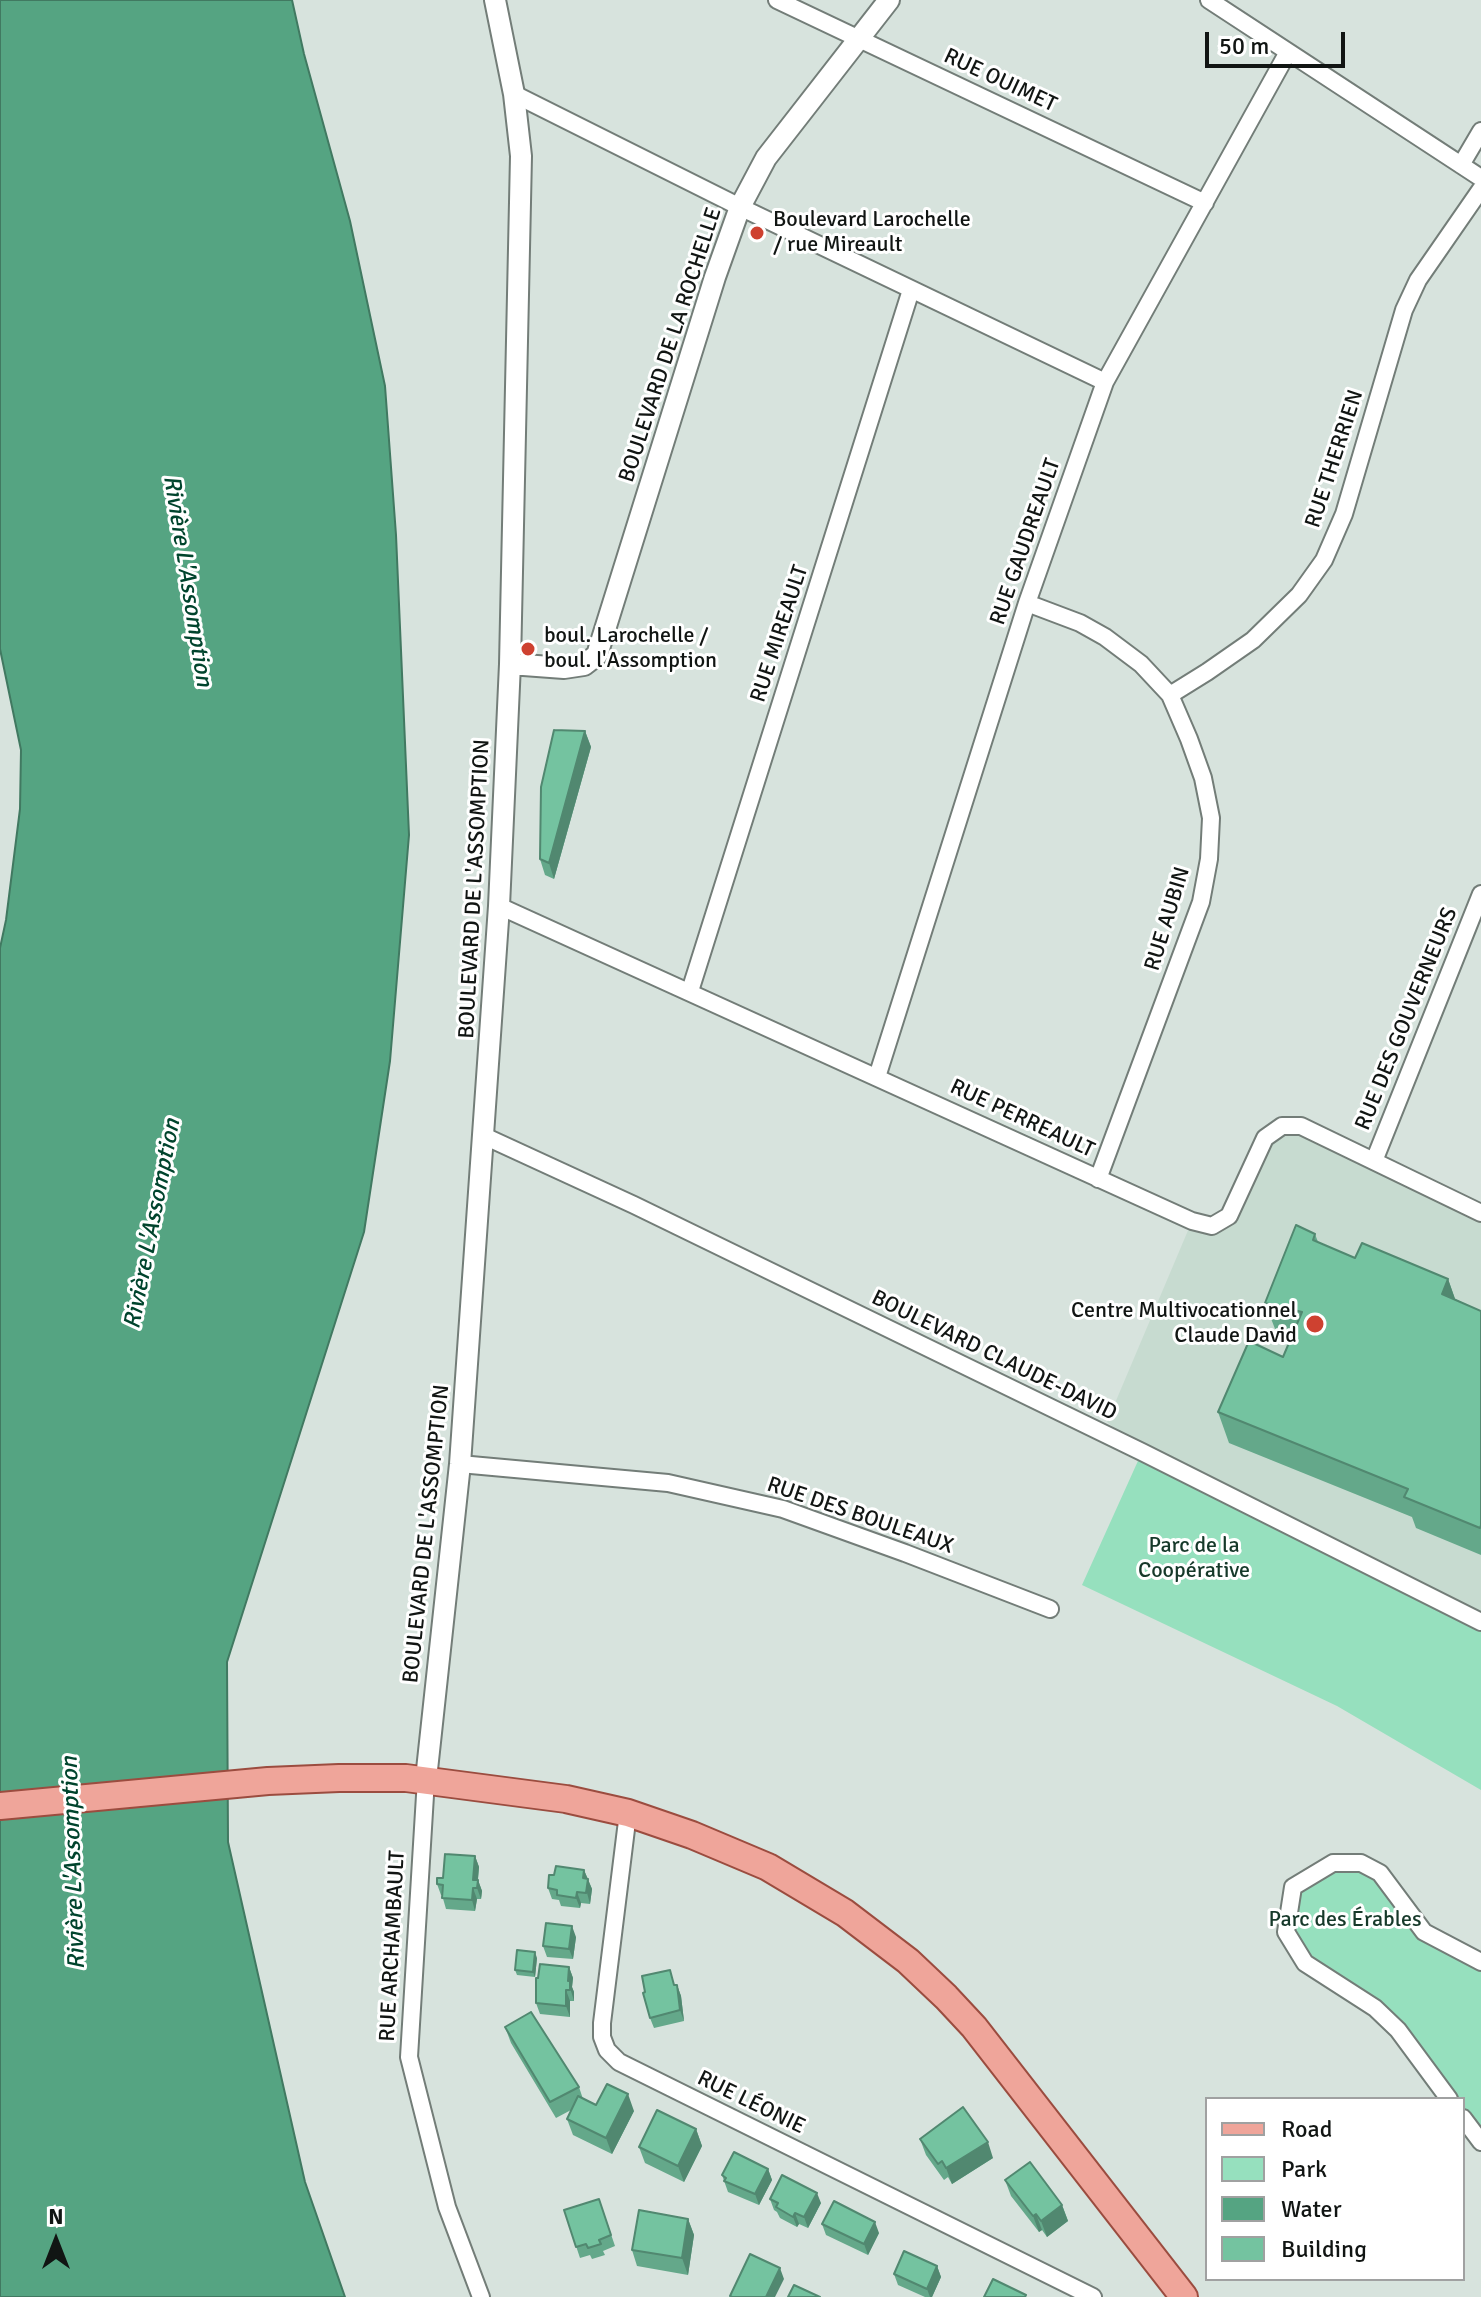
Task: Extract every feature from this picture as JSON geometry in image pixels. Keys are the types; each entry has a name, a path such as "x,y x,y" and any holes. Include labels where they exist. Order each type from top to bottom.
{"main road":[{"path":"0,1806 268,1781 426,1779 566,1799 628,1813 692,1835 768,1867 845,1913 908,1961 974,2027 1184,2297"}],"street":[{"name":"BOULEVARD DE L'ASSOMPTION","path":"426,1779 460,1464 499,906 510,664 521,156 514,94 495,0"},
{"name":"RUE OUIMET","path":"777,0 1205,203"},
{"name":"BOULEVARD DE LA ROCHELLE","path":"510,664 574,667 584,665 597,655 715,277 740,207 766,158 889,0"},
{"path":"1209,0 1481,178"},
{"name":"RUE GAUDREAULT","path":"877,1077 1027,603 1105,382 1288,52"},
{"path":"514,94 740,207 1105,382"},
{"path":"1461,165 1481,131"},
{"name":"RUE THERRIEN","path":"1170,695 1253,640 1299,595 1324,560 1344,514 1404,310 1418,280 1481,189"},
{"name":"RUE MIREAULT","path":"690,991 911,290"},
{"name":"RUE AUBIN","path":"1027,603 1080,623 1105,637 1141,664 1170,695 1203,778 1211,818 1209,859 1201,902 1098,1179"},
{"name":"RUE DES GOUVERNEURS","path":"1374,1161 1481,894"},
{"name":"RUE PERREAULT","path":"499,906 1192,1221 1212,1226 1229,1216 1265,1138 1282,1126 1301,1126 1481,1213"},
{"name":"BOULEVARD CLAUDE-DAVID","path":"484,1136 634,1205 1481,1622"},
{"name":"RUE DES BOULEAUX","path":"460,1464 668,1483 783,1509 1050,1609"},
{"name":"RUE ARCHAMBAULT","path":"426,1779 409,2057 447,2207 481,2297"},
{"name":"RUE LÉONIE","path":"628,1813 602,2023 602,2037 607,2050 619,2062 1093,2297"},
{"path":"1448,2097 1398,2030 1375,2008 1305,1963 1286,1932 1293,1887 1333,1863 1361,1863 1380,1873 1424,1932 1481,1962"},
{"path":"1465,2121 1481,2142"}],"shaded area":[{"name":"Centre Multivocationnel Claude David","path":"1282,1126 1481,1214 1481,1622 1142,1452 1107,1422 1192,1221 1229,1216 1265,1138"}],"green space":[{"name":"Parc de la Coopérative","path":"1142,1452 1481,1622 1481,1790 1337,1706 1082,1585"},
{"name":"Parc des Érables","path":"1333,1863 1361,1863 1424,1932 1481,1962 1481,2142 1465,2121 1465,2097 1448,2097 1398,2030 1305,1963 1286,1932 1293,1887"}],"water":[{"name":"Rivière L'Assomption","path":"0,0 292,0 350,221 385,386 396,535 409,835 390,1061 364,1232 227,1662 228,1842 305,2182 345,2297 0,2297 0,948 20,809 21,750 0,649"}],"building":[{"path":"554,730 585,731 549,863 540,859 541,787"},
{"path":"1296,1225 1315,1234 1313,1240 1355,1258 1362,1243 1448,1279 1442,1294 1481,1311 1480,1528 1404,1497 1408,1489 1218,1412 1249,1341 1283,1357 1302,1312 1265,1303"},
{"path":"445,1854 475,1856 473,1880 478,1880 477,1888 473,1888 472,1900 442,1898 443,1885 437,1884 437,1878 443,1878"},
{"path":"556,1866 584,1870 583,1878 588,1879 586,1893 577,1892 576,1898 557,1895 557,1890 548,1888 549,1875 554,1875"},
{"path":"546,1923 572,1926 569,1949 543,1946"},
{"path":"517,1950 535,1952 533,1972 515,1970"},
{"path":"540,1964 569,1967 570,1990 566,1990 566,2006 536,2003 536,1978"},
{"path":"670,1970 674,1985 677,1985 680,2010 650,2018 642,1976"},
{"path":"531,2012 579,2087 550,2102 505,2027"},
{"path":"607,2084 628,2094 606,2138 567,2119 578,2096 596,2105"},
{"path":"963,2107 988,2142 946,2168 942,2161 938,2164 920,2139"},
{"path":"657,2110 696,2129 678,2166 639,2147"},
{"path":"734,2152 768,2169 755,2194 724,2181 726,2178 722,2175"},
{"path":"1030,2162 1062,2205 1041,2221 1036,2214 1033,2216 1005,2180"},
{"path":"782,2175 817,2193 804,2217 795,2213 793,2217 776,2207 778,2203 770,2199"},
{"path":"599,2199 611,2235 599,2240 601,2244 588,2248 586,2244 576,2247 564,2210"},
{"path":"834,2201 875,2222 864,2244 822,2224"},
{"path":"639,2210 688,2219 682,2258 632,2250"},
{"path":"904,2251 937,2266 927,2289 894,2274"},
{"path":"750,2254 780,2268 766,2297 732,2297 730,2296"},
{"path":"993,2279 1026,2295 1025,2297 984,2297"},
{"path":"794,2285 820,2297 788,2297"}],"place":[{"name":"Boulevard Larochelle / rue Mireault","path":"757,233"},
{"name":"boul. Larochelle / boul. l'Assomption","path":"528,649"},
{"name":"Centre Multivocationnel Claude David","path":"1315,1324"}]}
